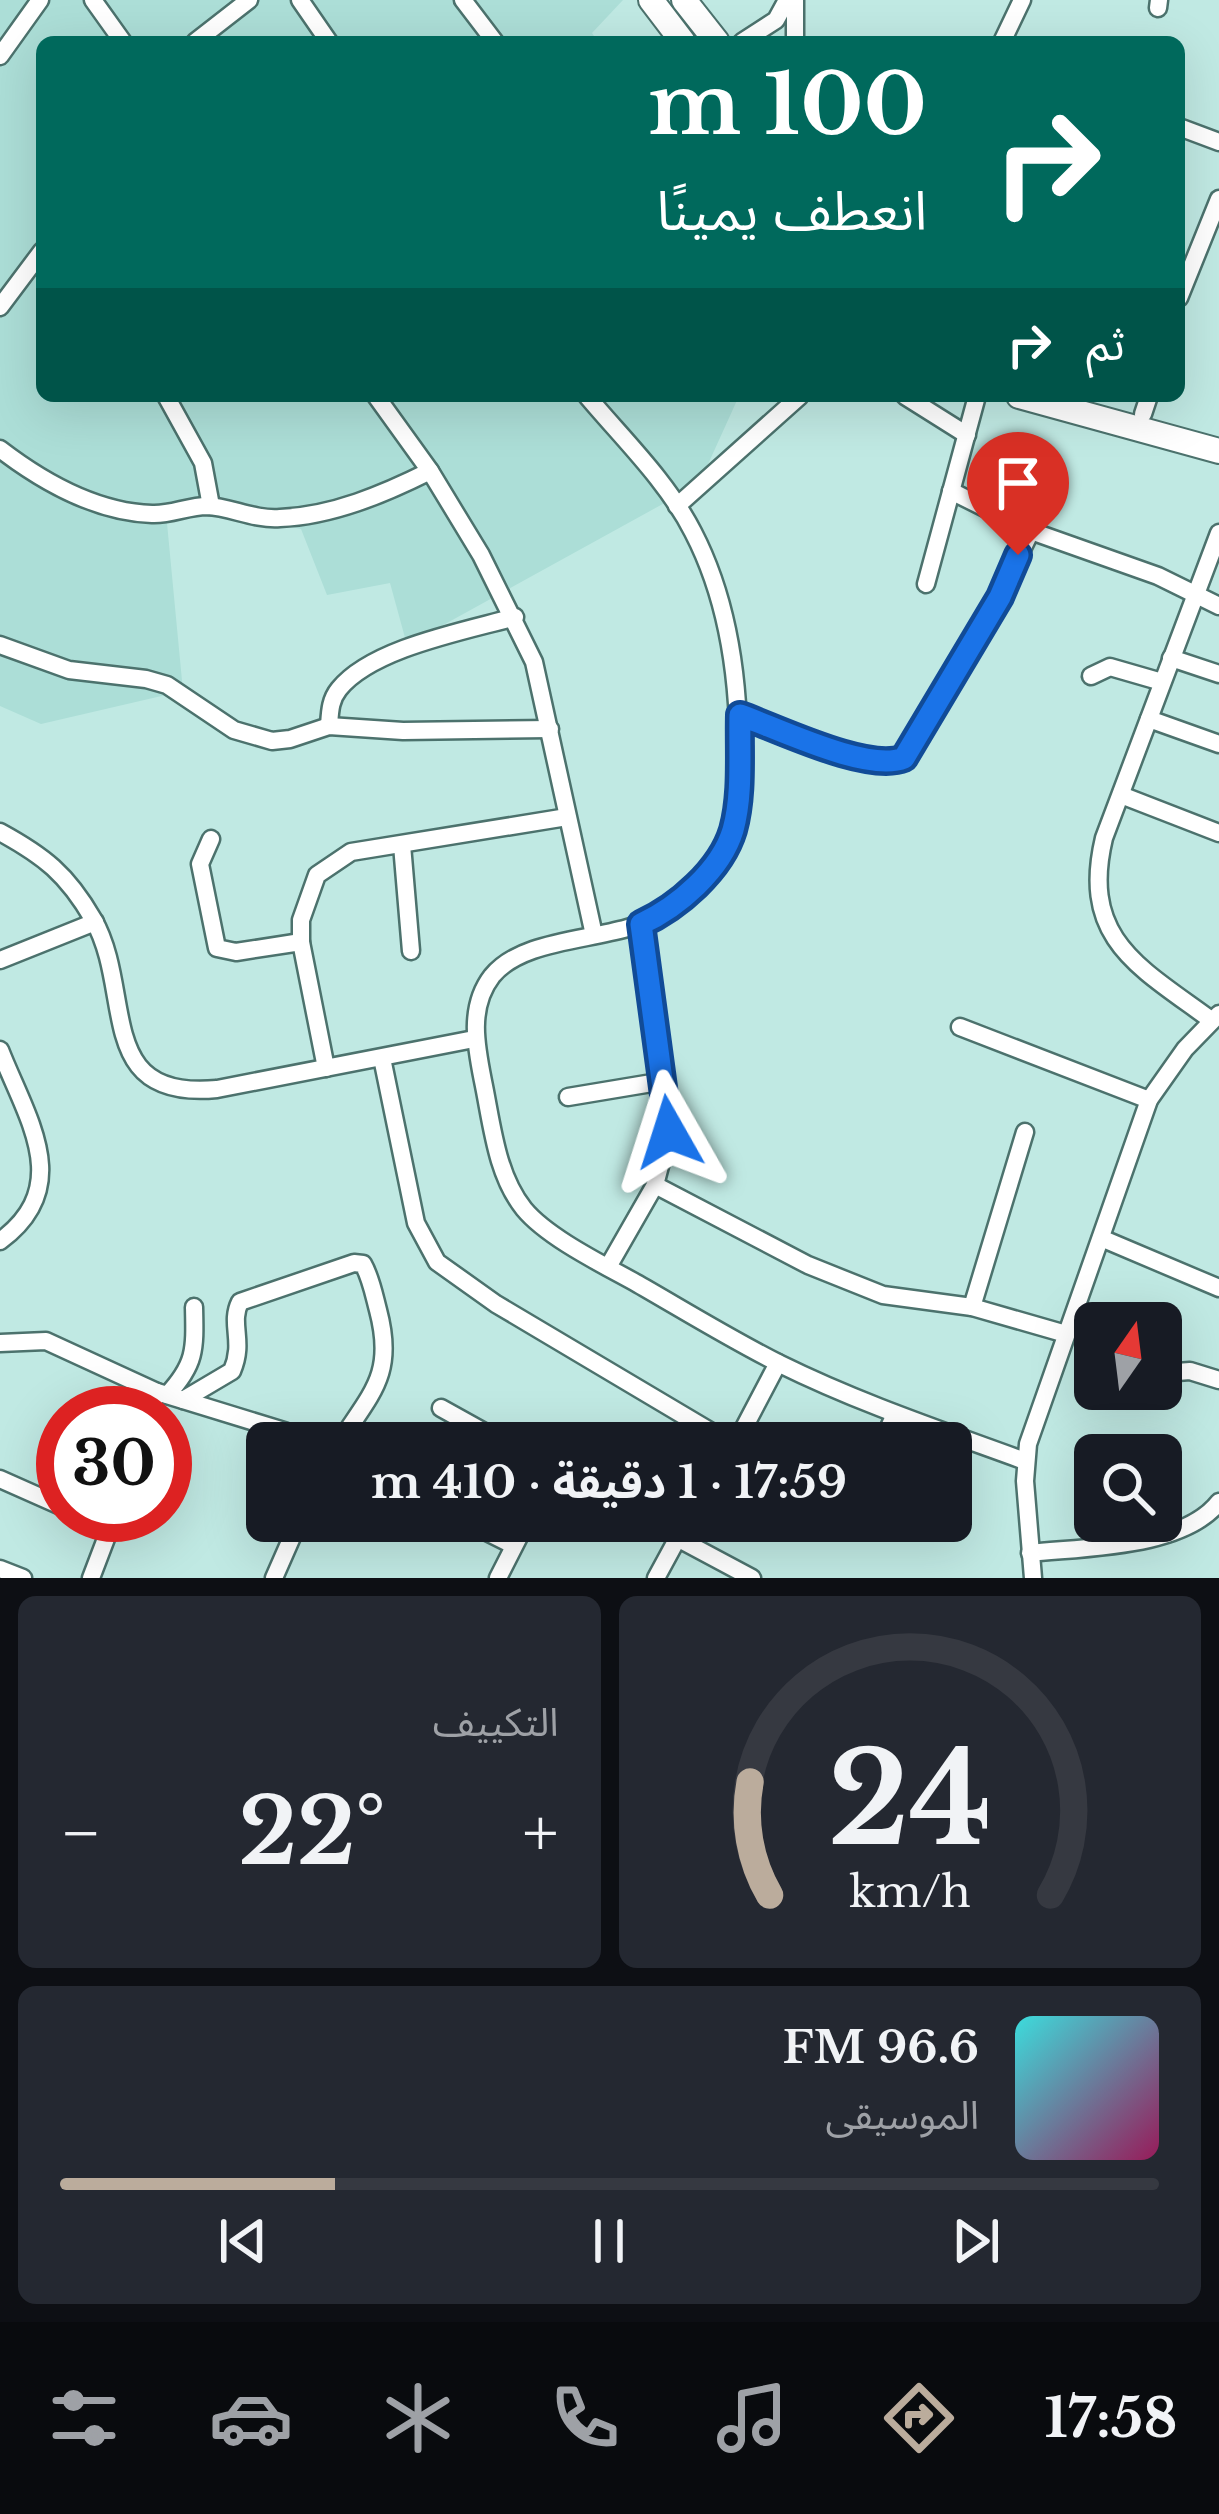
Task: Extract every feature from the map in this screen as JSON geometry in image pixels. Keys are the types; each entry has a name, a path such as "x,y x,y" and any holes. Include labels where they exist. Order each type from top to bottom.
{"main road":[{"path":"652,0 679,36"},
{"path":"684,0 711,36"},
{"path":"1040,402 1219,452"},
{"path":"1146,405 1219,434"}],"street":[{"path":"0,56 40,0"},
{"path":"93,0 119,36"},
{"path":"203,36 249,0"},
{"path":"300,0 325,36"},
{"path":"463,0 490,36"},
{"path":"751,36 776,20 791,0"},
{"path":"791,0 794,36"},
{"path":"1005,36 1022,0"},
{"path":"1185,129 1219,142"},
{"path":"1185,287 1213,236 1219,200"},
{"path":"0,307 36,259"},
{"path":"169,402 203,463 211,506"},
{"path":"380,402 430,471 515,617 534,662 593,935"},
{"path":"592,402 677,506 713,583 740,715 737,808 729,841 696,885 664,912 641,924 524,955 500,969 483,994 474,1039 500,1164 535,1221 608,1267 778,1363 895,1414 1025,1462"},
{"path":"677,506 793,402"},
{"path":"914,402 967,435"},
{"path":"926,584 975,402"},
{"path":"0,448 53,485 122,510 154,514 211,506 254,516 298,516 379,496 430,471"},
{"path":"951,491 1031,531 1158,576 1219,605"},
{"path":"740,715 848,754 887,761 904,758 1000,597 1031,531"},
{"path":"1033,1578 1025,1462 1066,1334 1148,1100 1215,1017 1136,964 1106,921 1096,871 1219,533"},
{"path":"329,725 330,704 358,671 392,654 515,617"},
{"path":"0,645 69,670 167,686 252,737 290,740 329,725 403,731 550,730"},
{"path":"1171,658 1219,674"},
{"path":"1091,676 1110,668 1162,682"},
{"path":"1149,719 1219,744"},
{"path":"1121,795 1219,833"},
{"path":"326,1068 301,942 306,902 317,875 351,852 567,818"},
{"path":"0,832 45,856 95,922 114,980 122,1030 148,1078 189,1092 474,1039"},
{"path":"211,839 200,864 217,947 236,952 301,942"},
{"path":"402,844 411,951"},
{"path":"0,959 95,922"},
{"path":"608,1267 655,1185 669,1132 641,924"},
{"path":"960,1027 1148,1100"},
{"path":"0,1050 44,1172 28,1217 0,1241"},
{"path":"382,1058 416,1223 437,1262 496,1304 697,1422"},
{"path":"568,1097 664,1081"},
{"path":"972,1306 1025,1132"},
{"path":"655,1185 808,1265 884,1295 972,1306 1066,1334"},
{"path":"1101,1238 1219,1288"},
{"path":"192,1387 232,1371 240,1342 235,1318 240,1302 354,1263 363,1264 387,1355 379,1380 352,1422"},
{"path":"177,1386 188,1373 195,1348 194,1307"},
{"path":"0,1342 46,1341 147,1386"},
{"path":"745,1422 778,1363"},
{"path":"1182,1372 1219,1380"},
{"path":"192,1403 254,1422"},
{"path":"441,1408 466,1422"},
{"path":"891,1422 895,1414"},
{"path":"0,1479 36,1495"},
{"path":"1030,1553 1174,1533 1209,1514 1219,1502"},
{"path":"91,1578 104,1542"},
{"path":"274,1578 290,1542"},
{"path":"507,1542 513,1545"},
{"path":"497,1578 515,1542"},
{"path":"656,1578 676,1542"},
{"path":"700,1542 752,1578"},
{"path":"0,1569 22,1578"}],"shaded area":[{"path":"0,0 623,0 594,36 36,36 36,402 736,402 699,484 407,645 390,583 327,595 301,529 165,502 183,691 41,724 0,706"}],"route":[{"path":"669,1132 641,924 696,885 729,841 737,808 740,715 848,754 887,761 904,758 1000,597 1018,555"}]}
